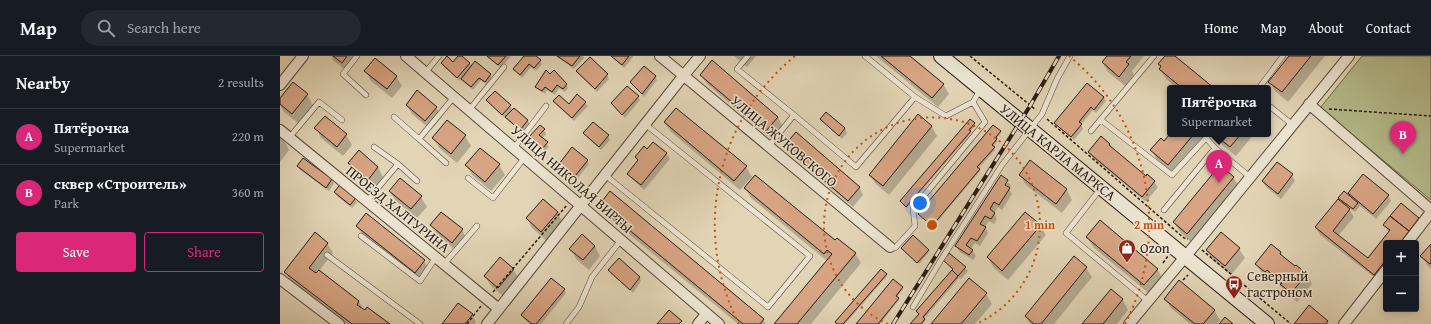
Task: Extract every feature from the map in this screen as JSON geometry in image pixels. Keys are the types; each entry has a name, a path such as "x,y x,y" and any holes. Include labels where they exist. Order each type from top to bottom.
{"main road":[{"name":"УЛИЦА КАРЛА МАРКСА","path":"941,56 1267,324"}],"street":[{"path":"280,85 303,56"},
{"name":"УЛИЦА НИКОЛАЯ ВИРТЫ","path":"406,56 718,324"},
{"name":"УЛИЦА ЖУКОВСКОГО","path":"660,56 890,247"},
{"path":"487,324 700,56"},
{"path":"1129,324 1349,56"},
{"path":"1309,104 1431,211 1409,240"},
{"name":"ПРОЕЗД ХАЛТУРИНА","path":"280,130 499,309"},
{"path":"1344,324 1383,274"},
{"path":"280,279 339,324"},
{"path":"698,324 706,314"}],"lane":[{"path":"357,56 343,74 366,95"},
{"path":"426,72 439,56"},
{"path":"748,56 737,69 856,167 915,97"},
{"path":"864,56 915,97 946,116 974,102 981,89"},
{"path":"913,307 941,260 1002,165 1042,114 1057,79 1070,56"},
{"path":"1091,131 1154,56"},
{"path":"1261,85 1284,56"},
{"path":"469,110 504,67"},
{"path":"419,139 454,97"},
{"path":"289,138 319,102 342,120"},
{"path":"890,247 895,248 915,226 913,209 985,122 974,102"},
{"path":"514,148 546,106"},
{"path":"1271,107 1293,124"},
{"path":"768,146 794,115"},
{"path":"394,117 446,163"},
{"path":"1101,120 1172,175 1206,137"},
{"path":"605,175 768,307 810,256 645,124"},
{"path":"1208,137 1215,148 1250,177"},
{"path":"374,148 398,164 417,181"},
{"path":"1164,210 1215,148"},
{"path":"468,178 493,198 525,157"},
{"path":"367,201 398,164"},
{"path":"1102,188 1066,233 1148,301"},
{"path":"444,264 477,226"},
{"path":"361,236 420,281 436,257"},
{"path":"566,324 579,307 592,277 621,240"},
{"path":"327,255 420,324"}],"path":[{"path":"970,56 1030,106 1042,114 1184,238 1187,238 1291,324"},
{"path":"1328,109 1431,116"},
{"path":"467,324 572,199"}],"green space":[{"path":"1362,56 1431,56 1431,200 1320,108"}],"building":[{"path":"333,56 347,56 342,63"},
{"path":"447,56 453,62 458,56 462,56 470,63 457,78 441,63"},
{"path":"487,56 506,56 498,65"},
{"path":"524,56 536,56 541,60 534,68 529,64 520,75 513,69"},
{"path":"557,56 580,56 572,66"},
{"path":"611,56 629,56 622,65"},
{"path":"881,56 910,56 944,84 932,98"},
{"path":"1107,56 1131,56 1126,62 1129,64 1119,77 1102,62"},
{"path":"1165,56 1175,56 1210,85 1178,85 1159,69 1161,66 1158,64"},
{"path":"1289,56 1311,56 1282,92 1268,82"},
{"path":"590,57 608,74 595,89 576,71"},
{"path":"375,58 397,76 387,89 364,71"},
{"path":"712,60 778,117 766,131 700,75"},
{"path":"475,61 491,74 485,82 479,78 471,87 461,79"},
{"path":"644,66 656,76 642,94 630,82"},
{"path":"546,70 550,74 554,70 567,84 563,89 557,85 552,92 545,87 542,91 535,87"},
{"path":"293,82 308,94 292,114 280,104 280,98"},
{"path":"1087,83 1104,97 1094,110 1091,107 1079,122 1082,124 1071,137 1054,123"},
{"path":"627,86 639,96 622,115 611,103"},
{"path":"417,90 437,107 425,121 406,105"},
{"path":"495,91 511,105 502,115 486,100"},
{"path":"577,94 586,102 572,118 553,101 559,95 569,104"},
{"path":"514,108 528,120 520,130 505,117"},
{"path":"676,108 747,166 734,181 664,122"},
{"path":"826,112 845,128 839,136 820,119"},
{"path":"918,114 932,126 883,186 869,175"},
{"path":"325,116 347,134 337,147 314,128"},
{"path":"970,119 975,123 969,130 971,131 906,207 900,201"},
{"path":"447,120 466,135 451,154 432,138"},
{"path":"593,122 609,135 599,147 583,133"},
{"path":"540,125 545,129 539,135 548,142 542,149 529,137"},
{"path":"993,125 1001,131 992,145 995,147 977,167 980,169 932,226 918,214"},
{"path":"796,132 860,187 848,201 784,146"},
{"path":"1101,136 1110,144 1109,145 1146,176 1147,174 1155,181 1142,197 1088,152"},
{"path":"1167,137 1191,137 1168,165 1150,150 1161,138 1164,141"},
{"path":"1217,137 1238,137 1230,147"},
{"path":"653,142 667,153 641,185 627,174 638,160 635,157 644,146 647,149"},
{"path":"572,147 588,160 575,176 559,164"},
{"path":"480,148 500,164 485,182 465,165"},
{"path":"359,150 378,167 368,180 348,163"},
{"path":"303,158 332,179 326,188 297,166"},
{"path":"1030,160 1067,189 1056,204 1019,175"},
{"path":"1277,162 1293,174 1278,194 1262,181"},
{"path":"1220,165 1234,177 1187,234 1173,222"},
{"path":"1363,174 1389,195 1373,214 1348,193"},
{"path":"755,175 835,240 837,238 856,253 797,324 774,324 832,254 827,250 824,254 744,188"},
{"path":"1001,175 1008,180 1005,185 1010,188 999,205 994,202 990,209 995,213 991,219 985,216 980,224 986,227 977,241 971,238 966,245 973,250 969,255 955,246"},
{"path":"400,178 422,196 411,209 389,191"},
{"path":"340,185 356,198 350,205 334,192"},
{"path":"610,191 764,319 760,324 743,324 599,205"},
{"path":"1344,191 1358,203 1353,209 1338,198"},
{"path":"543,199 558,212 541,232 526,218"},
{"path":"1338,199 1350,209 1333,231 1368,258 1390,230 1383,225 1390,216 1409,231 1402,240 1383,240 1383,264 1374,275 1315,227"},
{"path":"1401,203 1419,218 1409,231 1390,216"},
{"path":"441,212 463,229 452,243 430,225"},
{"path":"1025,212 1041,225 1002,271 987,257"},
{"path":"366,213 425,260 415,273 356,226"},
{"path":"1100,220 1158,269 1144,285 1086,237"},
{"path":"315,232 328,243 309,268 316,273 319,270 359,301 357,305 365,310 367,307 390,324 352,324 284,272"},
{"path":"1221,232 1240,248 1225,266 1206,250"},
{"path":"582,234 595,246 583,260 569,249"},
{"path":"913,235 929,250 917,263 901,248"},
{"path":"1271,244 1281,252 1280,254 1307,274 1291,293 1267,270 1265,272 1255,264"},
{"path":"1431,244 1431,263 1430,264 1420,256"},
{"path":"949,253 966,267 958,276 943,260"},
{"path":"1074,256 1087,267 1041,324 1034,324 1025,316"},
{"path":"500,257 514,269 498,288 484,276"},
{"path":"619,258 640,277 630,290 608,270"},
{"path":"881,269 887,274 843,324 837,324 835,322"},
{"path":"952,270 958,276 923,317 925,319 921,324 910,324 919,314 916,311"},
{"path":"551,278 565,289 536,324 532,324 521,315"},
{"path":"969,278 987,293 961,324 931,324"},
{"path":"893,279 903,287 896,296 899,298 878,324 856,324"},
{"path":"1179,280 1215,310 1203,324 1195,324 1164,299"},
{"path":"1111,289 1123,299 1103,324 1082,324"},
{"path":"458,303 473,314 465,324 442,324"},
{"path":"1309,305 1328,321 1326,324 1294,324"},
{"path":"669,310 682,321 679,324 657,324"},
{"path":"1225,317 1233,324 1219,324"}],"railway":[{"path":"893,324 1030,106 1059,56"}],"place":[{"name":"сквер «Строитель»","path":"1403,154"},
{"name":"Пятёрочка","path":"1219,183"},
{"name":"Ozon","path":"1127,263"},
{"name":"Северный гастроном","path":"1234,299"}]}
